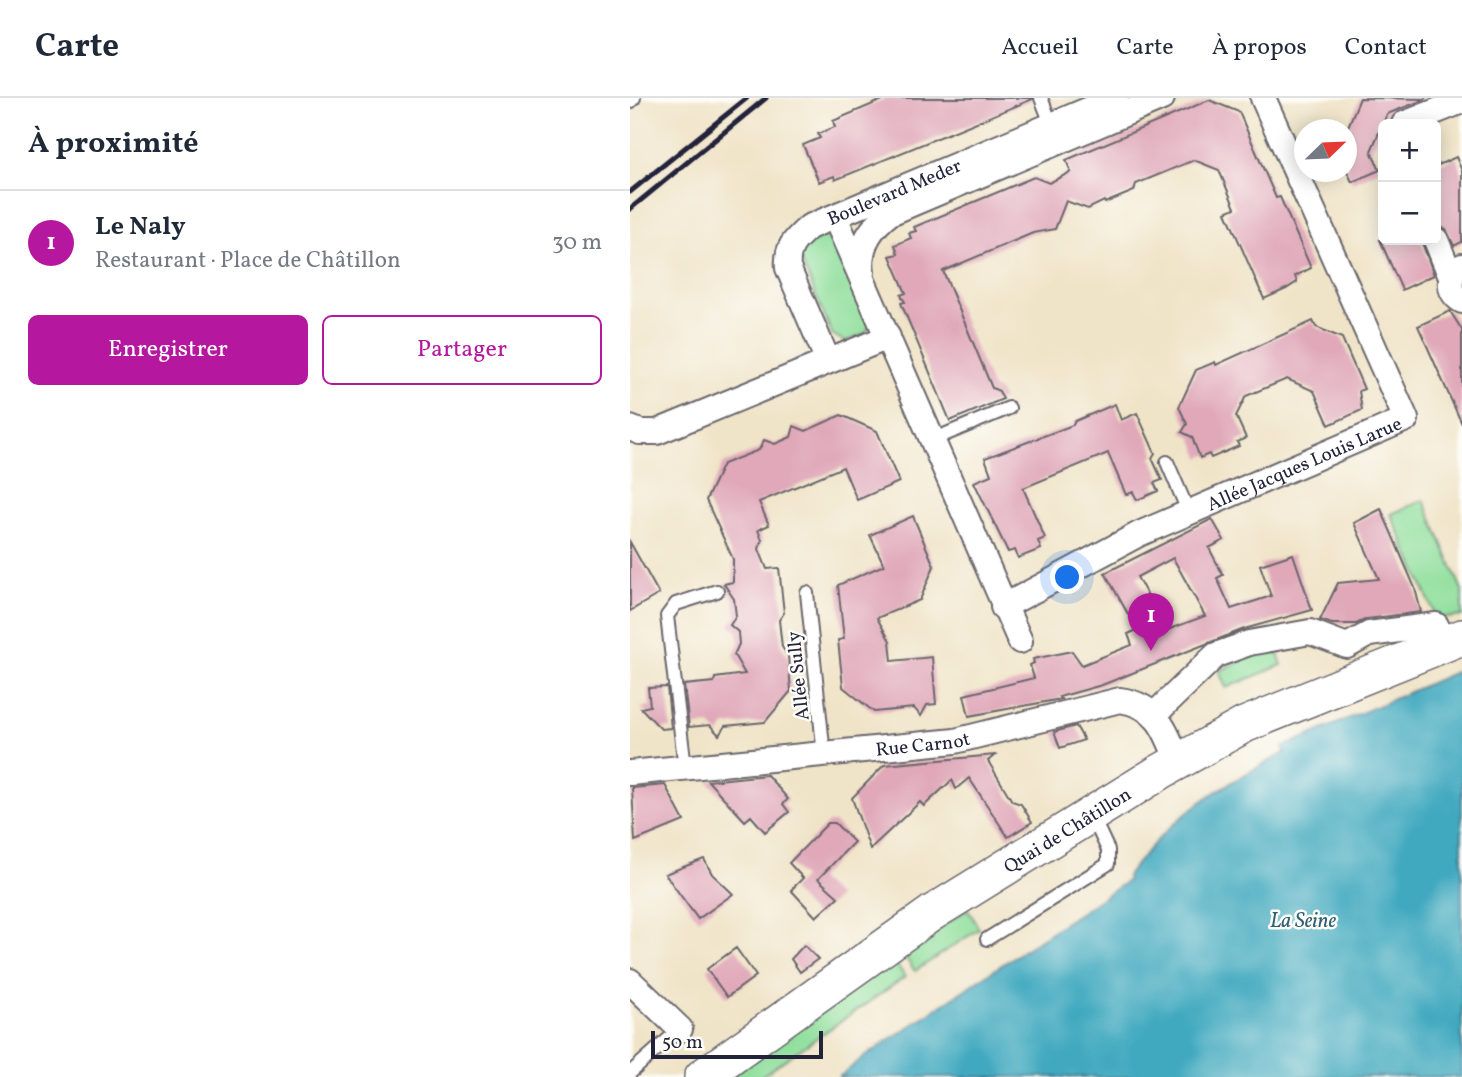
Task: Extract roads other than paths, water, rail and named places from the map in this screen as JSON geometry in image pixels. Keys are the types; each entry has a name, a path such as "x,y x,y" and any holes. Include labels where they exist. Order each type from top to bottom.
{"main road":[{"name":"Quai de Châtillon","path":"702,1077 900,935 1178,762 1244,725 1453,640"}],"street":[{"name":"Boulevard Meder","path":"828,361 788,268 790,246 809,227 1116,98"},
{"path":"862,276 862,248 870,233 890,213 1162,98"},
{"name":"Allée Jacques Louis Larue","path":"1003,607 1139,534 1406,419 1264,98"},
{"path":"1417,119 1462,101"},
{"path":"835,217 1020,641"},
{"path":"1439,245 1456,271 1451,290 1462,301"},
{"path":"630,428 649,434 684,421 710,400 828,361 888,337"},
{"path":"630,412 648,422 684,421"},
{"path":"1178,762 1165,728 1155,713 1216,655 1249,643 1310,632 1347,646 1369,634 1436,625 1453,640"},
{"name":"Rue Carnot","path":"630,773 901,748 990,734 1110,701 1136,702 1155,713"},
{"path":"630,981 680,1029"}],"lane":[{"path":"630,102 634,98"},
{"path":"1041,98 1052,126"},
{"path":"932,440 1009,408"},
{"path":"1167,462 1189,513"},
{"path":"685,768 667,616 676,604 717,591"},
{"name":"Allée Sully","path":"807,593 824,755"},
{"path":"987,939 1108,864 1108,849 1092,814"},
{"path":"630,1073 680,1029"}],"water":[{"name":"La Seine","path":"1462,669 1462,1077 839,1077 864,1057 1127,881 1127,876 1144,854 1180,819 1238,778 1285,753 1283,747"}],"railway":[{"path":"630,192 747,98"},
{"path":"630,209 766,98"}],"place":[{"name":"Le Naly","path":"1151,651"}]}
